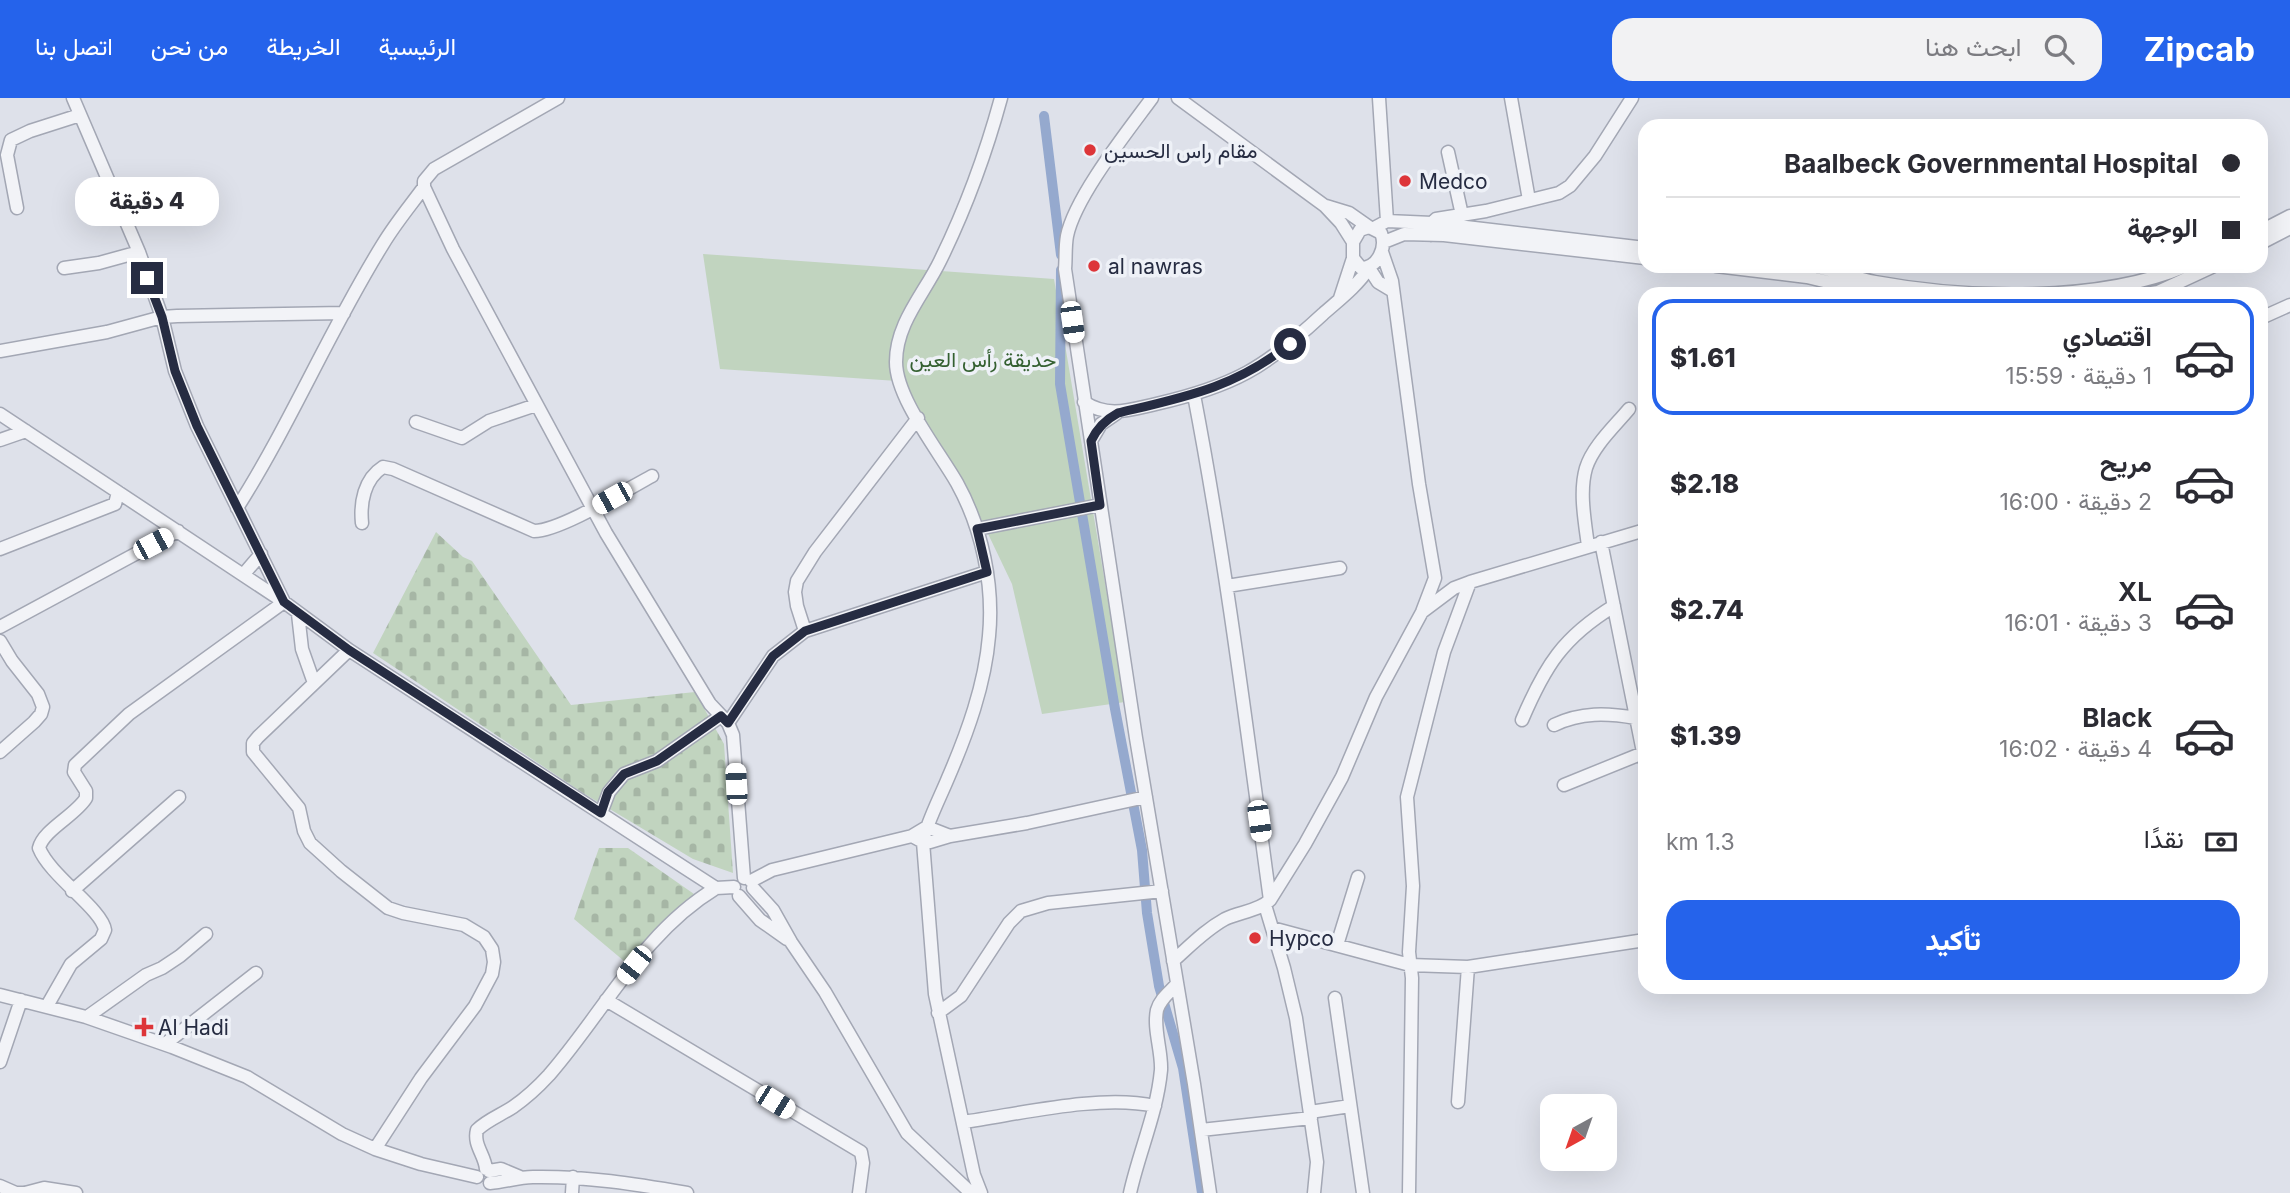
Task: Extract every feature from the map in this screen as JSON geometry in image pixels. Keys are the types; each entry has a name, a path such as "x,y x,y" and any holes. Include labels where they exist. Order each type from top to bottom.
{"street":[{"path":"73,98 139,252 162,317 175,371 197,426 284,602"},
{"path":"237,508 268,459 383,243 424,187 427,174 558,98"},
{"path":"981,1193 974,1175 938,1013 923,843 959,751 984,671 989,636 987,572 977,529 959,487 900,388 897,372 900,336 945,250 985,150 1001,98"},
{"path":"1152,98 1090,187 1074,215 1068,236 1065,269 1091,441 1096,506 1134,800 1150,892 1173,961 1210,1193"},
{"path":"1178,98 1325,206 1353,242"},
{"path":"1379,98 1387,220"},
{"path":"1511,98 1529,200"},
{"path":"1432,229 1436,219 1559,193 1570,186 1595,156 1632,98"},
{"path":"18,208 7,155 11,140 30,131 80,116"},
{"path":"1448,152 1462,215"},
{"path":"424,187 453,249 593,509 710,704 724,720 734,747 744,886 773,910 790,942 844,1022 907,1133 971,1193"},
{"path":"1173,961 1217,924 1268,902 1306,844 1342,777 1376,697 1422,612 1435,578 1388,288 1390,271 1381,233 1349,213 1325,206"},
{"path":"2268,227 2290,216"},
{"path":"1340,298 1353,258 1353,242 1357,233 1387,220 1432,229 1561,243 1638,248"},
{"path":"2268,239 2290,228"},
{"path":"1091,441 1101,424 1118,413 1194,395 1235,380 1273,358 1353,288 1374,264 1383,247 1404,234 1432,229"},
{"path":"1561,243 1638,257"},
{"path":"64,268 99,263 139,252"},
{"path":"1353,258 1358,266 1369,268"},
{"path":"1369,268 1374,278 1388,288"},
{"path":"1774,273 1807,277 1849,287"},
{"path":"1841,273 1876,282 1916,287"},
{"path":"2114,287 2167,273"},
{"path":"2167,287 2198,273"},
{"path":"2154,278 2154,287"},
{"path":"1353,288 1368,284 1388,288"},
{"path":"2268,315 2290,304"},
{"path":"0,351 107,332 162,317 344,313"},
{"path":"1194,395 1227,586 1272,929 1291,995 1310,1115 1317,1162 1314,1193"},
{"path":"1084,402 1100,411 1118,413"},
{"path":"416,422 462,438 489,421 536,405"},
{"path":"1588,546 1584,514 1586,468 1596,449 1629,409"},
{"path":"0,414 284,602 349,650 716,888"},
{"path":"805,631 797,607 797,581 918,418"},
{"path":"0,440 26,431"},
{"path":"362,523 361,511 365,491 375,473 383,467 393,468 534,531 548,529 593,509 652,476"},
{"path":"0,549 115,504 118,492"},
{"path":"977,529 1096,506"},
{"path":"0,627 178,531"},
{"path":"1422,612 1454,588 1470,582 1638,532"},
{"path":"1601,542 1638,728"},
{"path":"243,575 261,555"},
{"path":"1227,586 1340,568"},
{"path":"601,813 608,792 624,774 657,761 724,720 773,656 805,631 987,572"},
{"path":"1435,578 1454,588"},
{"path":"1409,1193 1409,947 1413,886 1407,797 1444,652 1470,582"},
{"path":"47,1006 71,964 100,939 105,930 102,920 47,862 39,845 75,812 86,798 86,792 74,772 78,761 129,714 284,602"},
{"path":"1522,720 1538,681 1553,658 1589,621 1614,606"},
{"path":"298,614 302,649 314,683"},
{"path":"0,641 38,694 43,707 34,722 0,752"},
{"path":"349,650 258,737 252,747 255,754 299,808 307,839 333,864 388,908 471,928 489,943 494,956 492,974 475,1006 421,1078 375,1149"},
{"path":"1554,725 1585,715 1610,714 1636,718"},
{"path":"1564,785 1638,759"},
{"path":"72,891 179,797"},
{"path":"484,1178 478,1161 480,1151 475,1136 477,1130 515,1106 537,1087 563,1058 647,947 691,904 716,888 744,886 772,870 1027,823 1134,800"},
{"path":"931,824 950,836"},
{"path":"923,843 931,824"},
{"path":"1337,946 1357,877"},
{"path":"938,1013 961,996 1009,923 1021,911 1048,904 1150,892"},
{"path":"1272,929 1410,965 1468,967 1638,941"},
{"path":"87,1017 146,975 180,956 206,934"},
{"path":"1458,1102 1468,967"},
{"path":"165,1044 256,973"},
{"path":"1130,1193 1137,1161 1155,1106 1161,1069 1157,1012 1161,1001 1177,984"},
{"path":"935,994 961,996"},
{"path":"0,995 87,1017 165,1044 247,1077 342,1134 375,1149 421,1164 484,1178 501,1169 520,1177 622,1181 687,1193"},
{"path":"1335,998 1363,1193"},
{"path":"0,1062 21,1000"},
{"path":"606,1000 716,1063 861,1152 863,1163 859,1193"},
{"path":"963,1122 1108,1102 1137,1102 1155,1106"},
{"path":"1201,1130 1310,1115 1350,1106"},
{"path":"572,1193 573,1177"},
{"path":"0,1186 16,1193 44,1188 76,1193"}],"green space":[{"name":"حديقة رأس العين","path":"703,254 1054,279 1125,702 1042,714 1012,584 959,473 897,381 720,369"},
{"path":"436,532 463,557 472,561 571,705 695,692 724,744 733,873 693,859 583,793 373,653"},
{"path":"599,848 628,848 694,894 624,961 574,919"}],"waterway":[{"path":"1044,116 1061,255"},
{"path":"1061,270 1060,384 1115,709 1142,850 1147,913 1159,986 1183,1068 1202,1193"}],"place":[{"name":"مقام راس الحسين","path":"1090,150"},
{"name":"Medco","path":"1405,181"},
{"name":"al nawras","path":"1094,266"},
{"name":"Hypco","path":"1255,938"},
{"name":"Al Hadi","path":"144,1027"}],"route":[{"path":"147,278 162,317 175,371 197,426 284,602 349,650 601,813 608,792 624,774 657,761 721,716 728,723 773,656 805,631 987,572 977,529 1100,505 1091,441 1101,424 1109,418 1118,413 1194,395 1235,380 1273,358 1290,344"}]}
